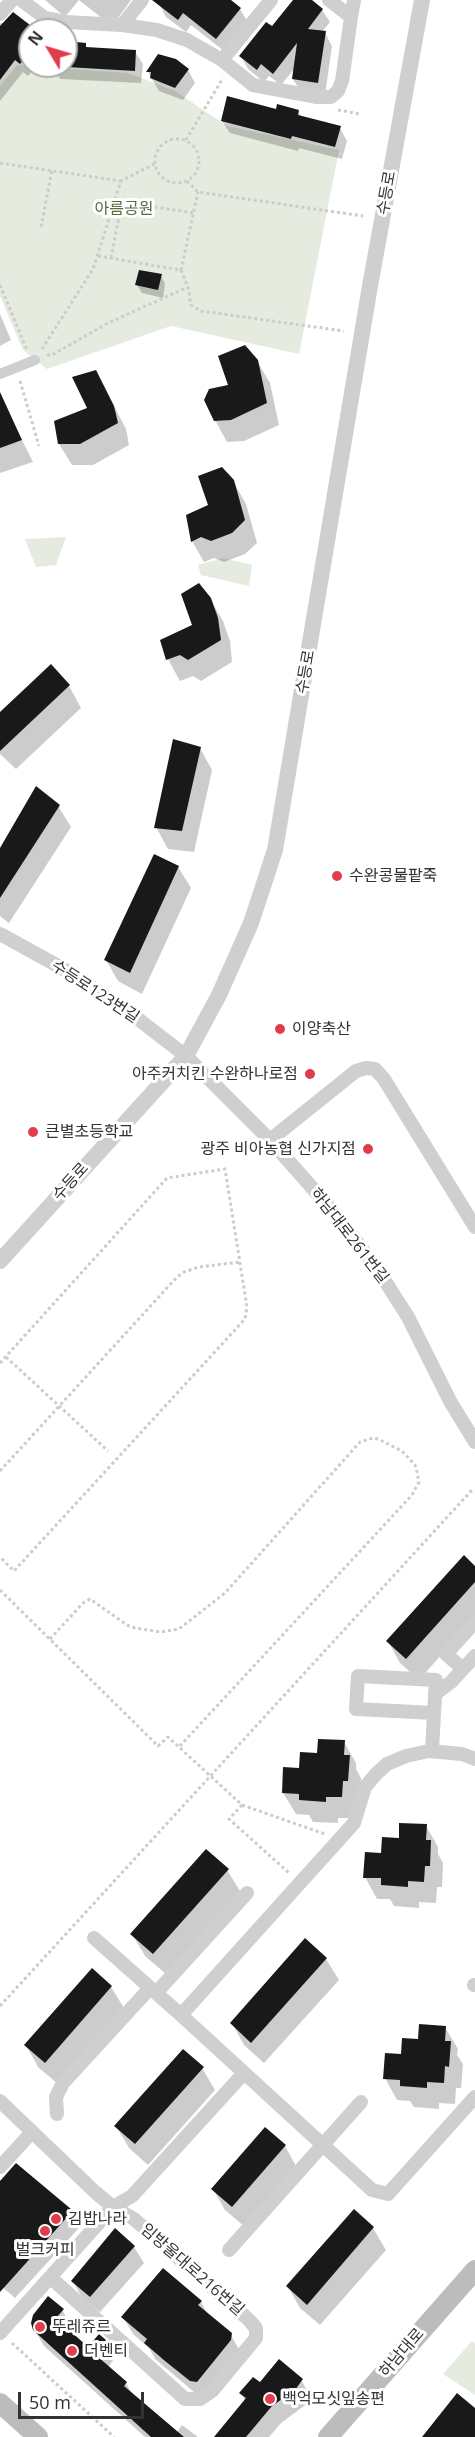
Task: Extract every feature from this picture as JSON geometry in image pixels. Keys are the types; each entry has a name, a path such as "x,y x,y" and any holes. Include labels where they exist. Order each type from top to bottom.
{"main road":[{"name":"하남대로","path":"328,2437 475,2270"},
{"path":"0,2403 38,2437"}],"street":[{"path":"0,14 12,0"},
{"path":"21,0 45,18 157,30 187,40 222,60 254,85 316,98 331,97 338,91 342,81 354,0"},
{"path":"122,25 142,0"},
{"path":"222,60 272,0"},
{"path":"329,0 351,17"},
{"name":"수등로","path":"0,1261 186,1056 219,995 251,923 275,850 370,286 422,0"},
{"path":"0,374 33,360"},
{"name":"수등로123번길","path":"0,934 69,972 186,1056"},
{"name":"하남대로261번길","path":"186,1056 270,1140 339,1218 378,1270 408,1317 462,1424 475,1442"},
{"path":"270,1140 356,1071 366,1068 375,1069 384,1079 475,1227"},
{"path":"463,1669 446,1654 475,1622"},
{"path":"435,1694 475,1656"},
{"path":"432,1751 436,1680 358,1676 356,1709 434,1713"},
{"path":"181,2015 354,1823 365,1787 387,1764 406,1756 432,1751 462,1754 475,1759"},
{"path":"57,2114 56,2097 59,2088 247,1893"},
{"path":"94,1938 372,2190 388,2194 475,2097"},
{"path":"0,2333 113,2207 132,2196 244,2073"},
{"path":"0,2101 113,2207"},
{"path":"230,2250 361,2102"},
{"path":"0,2166 32,2132"},
{"name":"임방울대로216번길","path":"51,2277 185,2399 200,2399 212,2391 256,2338 256,2328 134,2219 113,2207"}],"path":[{"path":"175,138 186,140 195,148 199,162 193,176 187,180 172,182 159,174 156,163 157,152 168,141 175,138"},
{"path":"0,163 121,181 156,163"},
{"path":"41,227 52,170"},
{"path":"187,180 198,192 363,216"},
{"path":"121,181 93,269 39,354 52,355 108,323 188,287"},
{"path":"198,192 182,270 192,305 201,311 344,331"},
{"path":"111,258 122,202 194,213"},
{"path":"98,256 182,270"},
{"path":"0,285 33,360"},
{"path":"16,367 39,446"},
{"path":"0,1363 167,1178 225,1169 247,1307 245,1319 14,1571 0,1557"},
{"path":"0,1471 184,1272 240,1262"},
{"path":"5,1357 108,1451"},
{"path":"50,1639 83,1603 90,1599 135,1628 161,1632 178,1629 225,1593 360,1442 367,1439 378,1439 402,1450 415,1465 417,1472 419,1482 412,1495 178,1747"},
{"path":"0,2006 472,1490"},
{"path":"0,1590 158,1746 168,1737 242,1805 340,1839"},
{"path":"242,1805 229,1819 300,1883"},
{"path":"0,2333 114,2437"}],"green space":[{"name":"아름공원","path":"17,65 18,78 78,78 78,69 128,73 175,91 227,126 339,150 299,354 171,326 47,369 23,350 0,296 0,86"},
{"path":"66,537 56,565 36,567 25,539"},
{"path":"223,558 252,565 249,586 201,575 198,565"},
{"path":"472,2341 475,2344 475,2395 443,2374"}],"building":[{"path":"152,0 231,0 241,8 216,39 183,13 178,20"},
{"path":"293,0 312,0 323,9 308,29 326,31 318,83 292,79 297,43 273,74 261,64 257,70 239,56 266,22 272,26"},
{"path":"13,12 21,18 18,18 18,62 15,60 0,80 0,26"},
{"path":"78,42 86,43 86,47 136,50 135,71 78,68"},
{"path":"158,54 176,59 189,69 175,88 150,78 151,72 146,72"},
{"path":"227,96 276,109 277,104 299,110 298,115 341,126 335,147 292,136 291,139 221,121"},
{"path":"139,270 162,274 158,290 135,285"},
{"path":"245,345 258,360 267,403 231,420 214,421 204,400 209,389 228,385 218,356"},
{"path":"96,370 114,406 118,423 80,444 58,444 54,421 87,408 72,377"},
{"path":"0,392 22,440 0,448"},
{"path":"222,467 234,480 245,520 232,533 211,541 201,537 191,542 186,515 208,505 198,476"},
{"path":"199,583 211,598 218,618 221,640 188,660 180,655 166,660 160,640 192,625 181,594"},
{"path":"51,664 70,685 0,751 0,712"},
{"path":"173,739 201,747 182,831 154,828"},
{"path":"36,786 60,805 0,898 0,848"},
{"path":"154,854 179,866 130,973 104,960"},
{"path":"464,1555 475,1566 475,1582 406,1659 386,1641"},
{"path":"318,1739 345,1740 344,1755 350,1755 348,1781 343,1781 342,1797 326,1797 326,1802 299,1800 299,1794 282,1793 283,1767 299,1768 300,1752 317,1753"},
{"path":"399,1823 427,1824 426,1840 431,1840 430,1866 425,1866 424,1882 408,1881 408,1887 381,1885 381,1878 363,1878 365,1852 381,1853 382,1837 399,1838"},
{"path":"206,1849 229,1869 153,1954 130,1934"},
{"path":"305,1938 327,1958 251,2043 230,2023"},
{"path":"92,1968 112,1986 45,2063 24,2045"},
{"path":"419,2024 446,2026 445,2041 451,2041 449,2067 445,2066 444,2083 427,2082 427,2088 400,2086 400,2080 383,2079 385,2053 401,2054 402,2038 418,2039"},
{"path":"183,2049 204,2067 135,2144 114,2126"},
{"path":"265,2127 286,2145 232,2207 211,2189"},
{"path":"16,2163 71,2209 70,2214 0,2292 0,2181"},
{"path":"354,2209 374,2227 307,2305 286,2286"},
{"path":"115,2228 135,2246 90,2297 71,2281"},
{"path":"163,2268 202,2301 198,2305 232,2333 231,2340 197,2382 190,2381 165,2361 144,2343 147,2339 121,2317"},
{"path":"48,2296 64,2309 56,2318 88,2347 99,2334 106,2340 97,2356 127,2382 124,2386 184,2437 151,2437 33,2330 31,2323 33,2315"},
{"path":"279,2359 303,2379 295,2390 272,2406 246,2437 214,2437 246,2398 239,2393 253,2377 260,2382"},
{"path":"457,2393 475,2408 475,2437 422,2437"}],"place":[{"name":"수완콩물팥죽","path":"337,876"},
{"name":"이양축산","path":"280,1029"},
{"name":"아주커치킨 수완하나로점","path":"310,1074"},
{"name":"큰별초등학교","path":"33,1132"},
{"name":"광주 비아농협 신가지점","path":"368,1149"},
{"name":"김밥나라","path":"56,2219"},
{"name":"벌크커피","path":"45,2231"},
{"name":"뚜레쥬르","path":"40,2327"},
{"name":"더벤티","path":"72,2351"},
{"name":"백억모싯잎송편","path":"270,2399"}]}
